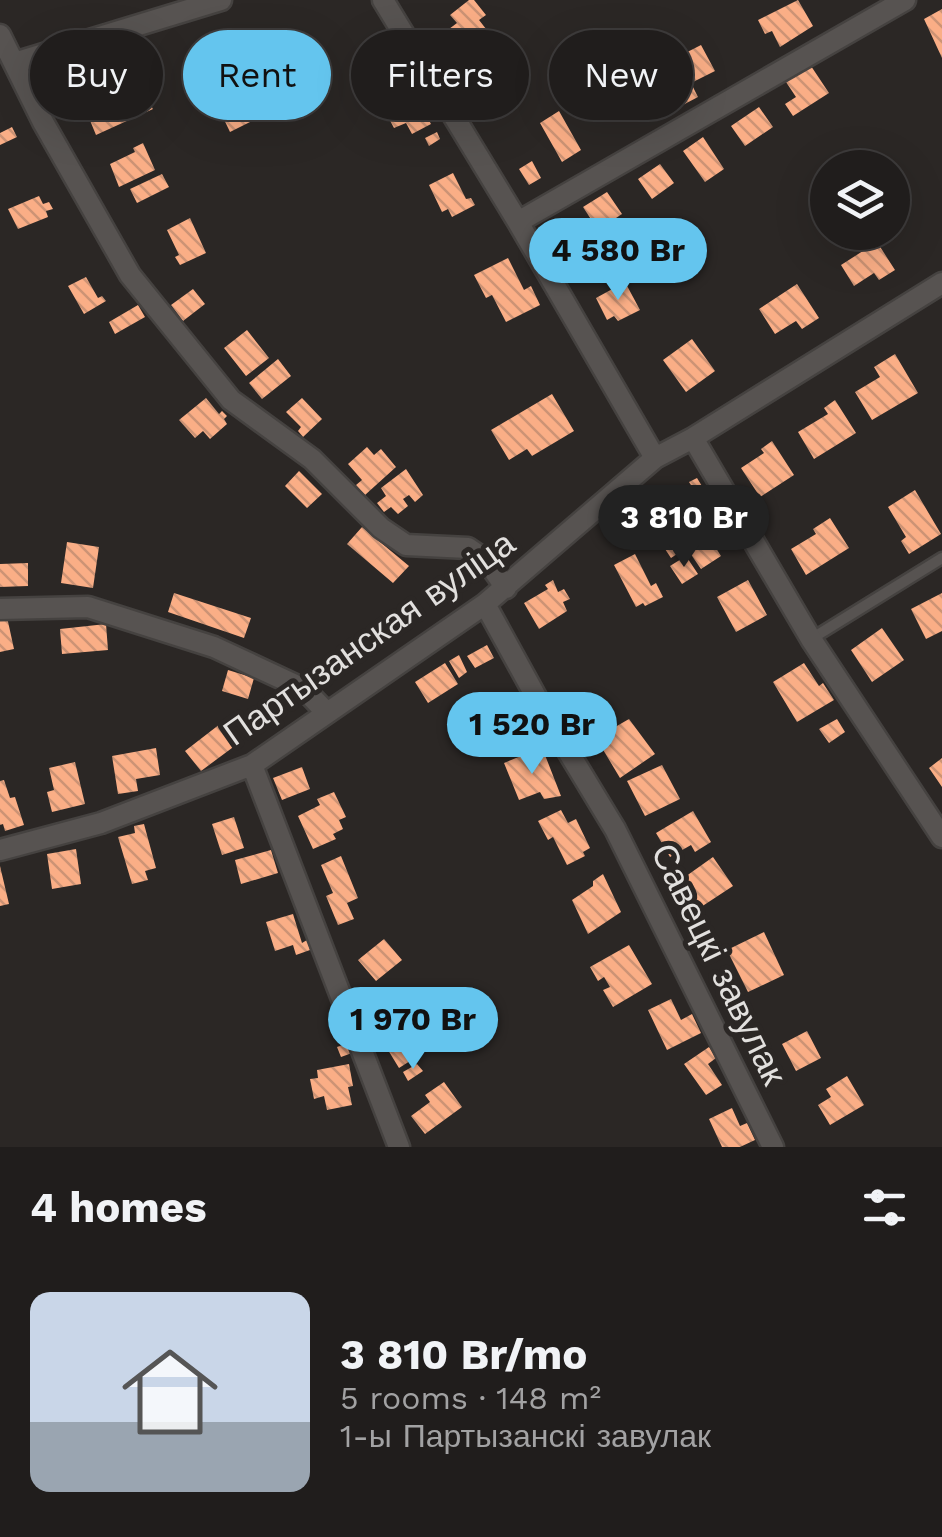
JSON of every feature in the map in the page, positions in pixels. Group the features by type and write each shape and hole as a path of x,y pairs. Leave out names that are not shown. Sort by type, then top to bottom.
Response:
{"street":[{"path":"14,63 221,0"},
{"path":"383,0 655,458"},
{"path":"518,222 904,0"},
{"path":"0,35 43,122 130,275 231,400 312,459 381,528 406,545 468,548 487,561 506,588"},
{"name":"Партызанская вуліца","path":"0,850 100,823 252,765 485,604 655,458 942,283"},
{"path":"693,438 810,640 942,837"},
{"name":"Савецкі завулак","path":"485,604 615,829 773,1147"},
{"path":"0,609 88,607 214,648 304,689 326,712"},
{"path":"252,765 399,1147"}],"lane":[{"path":"810,640 942,558"}],"building":[{"path":"474,0 486,15 479,20 487,30 448,30 457,23 450,15"},
{"path":"798,0 813,26 780,47 772,31 765,34 758,20"},
{"path":"942,9 942,58 924,19"},
{"path":"701,45 715,71 693,82 693,49"},
{"path":"811,66 829,93 793,116 785,104 796,97 786,82"},
{"path":"759,107 773,127 745,146 731,126"},
{"path":"549,117 564,120 581,150 562,162 540,123"},
{"path":"90,120 129,120 96,135"},
{"path":"224,120 254,120 230,132"},
{"path":"390,120 429,120 431,124 412,134 406,123 394,128"},
{"path":"12,127 17,137 0,145 0,133"},
{"path":"437,132 440,139 429,146 425,138"},
{"path":"703,137 724,169 705,182 683,151"},
{"path":"143,143 155,170 119,187 110,164 135,152 133,148"},
{"path":"532,161 541,178 529,185 519,169"},
{"path":"660,164 674,183 652,199 638,179"},
{"path":"453,173 466,199 471,198 475,205 452,217 448,209 442,212 429,185"},
{"path":"162,174 169,187 137,203 130,189"},
{"path":"607,192 622,214 598,230 583,207"},
{"path":"39,196 43,204 49,202 53,209 46,211 48,217 18,229 8,209"},
{"path":"190,218 206,253 180,265 167,230"},
{"path":"572,226 586,249 571,259 556,235"},
{"path":"864,250 882,250 895,270 879,280 874,273 854,286 841,265"},
{"path":"508,258 524,290 531,286 540,305 506,322 492,295 486,298 474,275"},
{"path":"86,277 98,298 102,296 106,301 84,314 68,286"},
{"path":"625,282 640,310 618,321 614,316 607,320 596,298"},
{"path":"797,284 819,318 802,329 796,321 775,334 759,309"},
{"path":"193,289 205,304 183,321 171,305"},
{"path":"138,305 145,317 115,334 109,322"},
{"path":"247,330 269,358 246,376 224,348"},
{"path":"692,339 715,371 686,392 663,360"},
{"path":"895,354 918,393 872,420 855,392 880,377 874,367"},
{"path":"278,359 291,376 262,399 249,383"},
{"path":"552,394 574,431 532,456 527,449 509,460 491,430"},
{"path":"206,398 219,414 222,411 227,416 227,424 210,439 203,431 195,438 179,420"},
{"path":"302,398 322,419 303,437 298,431 301,427 286,412"},
{"path":"835,400 856,433 814,459 798,432 828,414 824,408"},
{"path":"772,441 794,475 760,497 741,468 764,453 761,449"},
{"path":"367,447 374,455 381,449 396,467 365,495 356,485 362,480 348,464"},
{"path":"406,469 423,495 415,502 409,495 403,499 408,506 398,514 391,507 384,512 377,503 386,496 381,488"},
{"path":"299,471 322,494 307,508 285,486"},
{"path":"697,478 705,491 698,496 689,482"},
{"path":"915,490 941,534 909,554 901,541 906,537 888,507"},
{"path":"684,496 709,533 671,558 651,528 674,513 669,506"},
{"path":"830,518 849,548 806,575 791,549 816,534 813,529"},
{"path":"362,527 409,566 393,583 347,544"},
{"path":"710,539 721,556 701,569 690,553"},
{"path":"67,542 99,547 93,588 61,583"},
{"path":"635,554 651,586 656,583 663,597 636,607 614,565"},
{"path":"686,556 698,574 682,584 670,566"},
{"path":"28,563 28,586 0,587 0,564"},
{"path":"553,580 558,592 564,589 570,599 563,602 567,611 539,629 524,603 548,589 545,585"},
{"path":"748,580 767,615 736,632 717,597"},
{"path":"174,593 251,618 244,638 168,612"},
{"path":"942,593 942,631 926,639 911,609"},
{"path":"7,617 14,649 0,652 0,619"},
{"path":"106,624 108,650 62,654 60,629"},
{"path":"882,628 904,660 872,682 851,650"},
{"path":"487,645 494,658 475,668 467,656"},
{"path":"459,655 467,672 459,678 449,661"},
{"path":"445,663 458,684 428,703 415,682"},
{"path":"804,663 834,700 797,722 773,682"},
{"path":"228,670 254,678 248,699 222,691"},
{"path":"629,719 655,754 620,778 596,738"},
{"path":"837,719 845,732 829,743 819,729"},
{"path":"220,724 236,745 201,771 185,751"},
{"path":"156,748 160,775 136,779 138,791 118,794 112,756"},
{"path":"526,754 529,761 545,755 561,796 544,799 540,792 519,800 504,763"},
{"path":"942,758 942,787 929,768"},
{"path":"75,762 85,804 52,812 47,792 54,790 49,768"},
{"path":"662,765 680,799 645,816 627,781"},
{"path":"302,767 310,789 282,800 273,778"},
{"path":"4,780 10,798 15,797 24,825 5,831 0,825 0,781"},
{"path":"334,792 346,817 339,820 343,829 333,834 336,839 313,849 298,816 320,805 317,799"},
{"path":"561,810 568,823 576,819 590,848 583,852 585,856 567,865 553,837 548,840 538,821"},
{"path":"693,811 711,842 695,852 691,845 670,857 656,833"},
{"path":"234,817 244,848 222,855 212,824"},
{"path":"144,824 156,868 145,871 148,880 132,884 118,837 135,833 134,826"},
{"path":"76,849 81,884 52,889 47,854"},
{"path":"271,850 278,873 241,884 235,860"},
{"path":"341,856 358,898 347,903 354,919 338,925 326,896 333,893 321,865"},
{"path":"713,857 733,886 701,907 682,879"},
{"path":"0,866 9,904 0,906"},
{"path":"603,874 621,912 588,934 572,900"},
{"path":"293,914 302,943 307,940 310,950 296,955 293,945 275,951 266,922"},
{"path":"764,932 784,975 748,992 727,950"},
{"path":"384,939 402,960 376,981 358,960"},
{"path":"629,945 652,984 613,1007 603,990 610,987 604,977 598,981 590,967"},
{"path":"425,995 450,1035 423,1051 417,1042 412,1045 418,1056 399,1068 388,1050 394,1046 384,1030 414,1012 410,1005"},
{"path":"671,999 681,1020 692,1014 701,1033 667,1050 648,1010"},
{"path":"807,1031 821,1058 796,1071 782,1044"},
{"path":"348,1043 352,1053 341,1057 337,1047"},
{"path":"709,1047 716,1058 708,1064 722,1085 706,1095 684,1064"},
{"path":"349,1064 352,1105 327,1110 324,1096 314,1099 310,1079 318,1078 317,1070"},
{"path":"417,1064 423,1071 408,1081 403,1072"},
{"path":"847,1076 864,1105 830,1125 818,1105 831,1097 826,1089"},
{"path":"444,1082 462,1107 425,1134 411,1116 430,1102 425,1095"},
{"path":"732,1108 740,1126 747,1123 755,1140 740,1147 722,1147 709,1119"}]}
